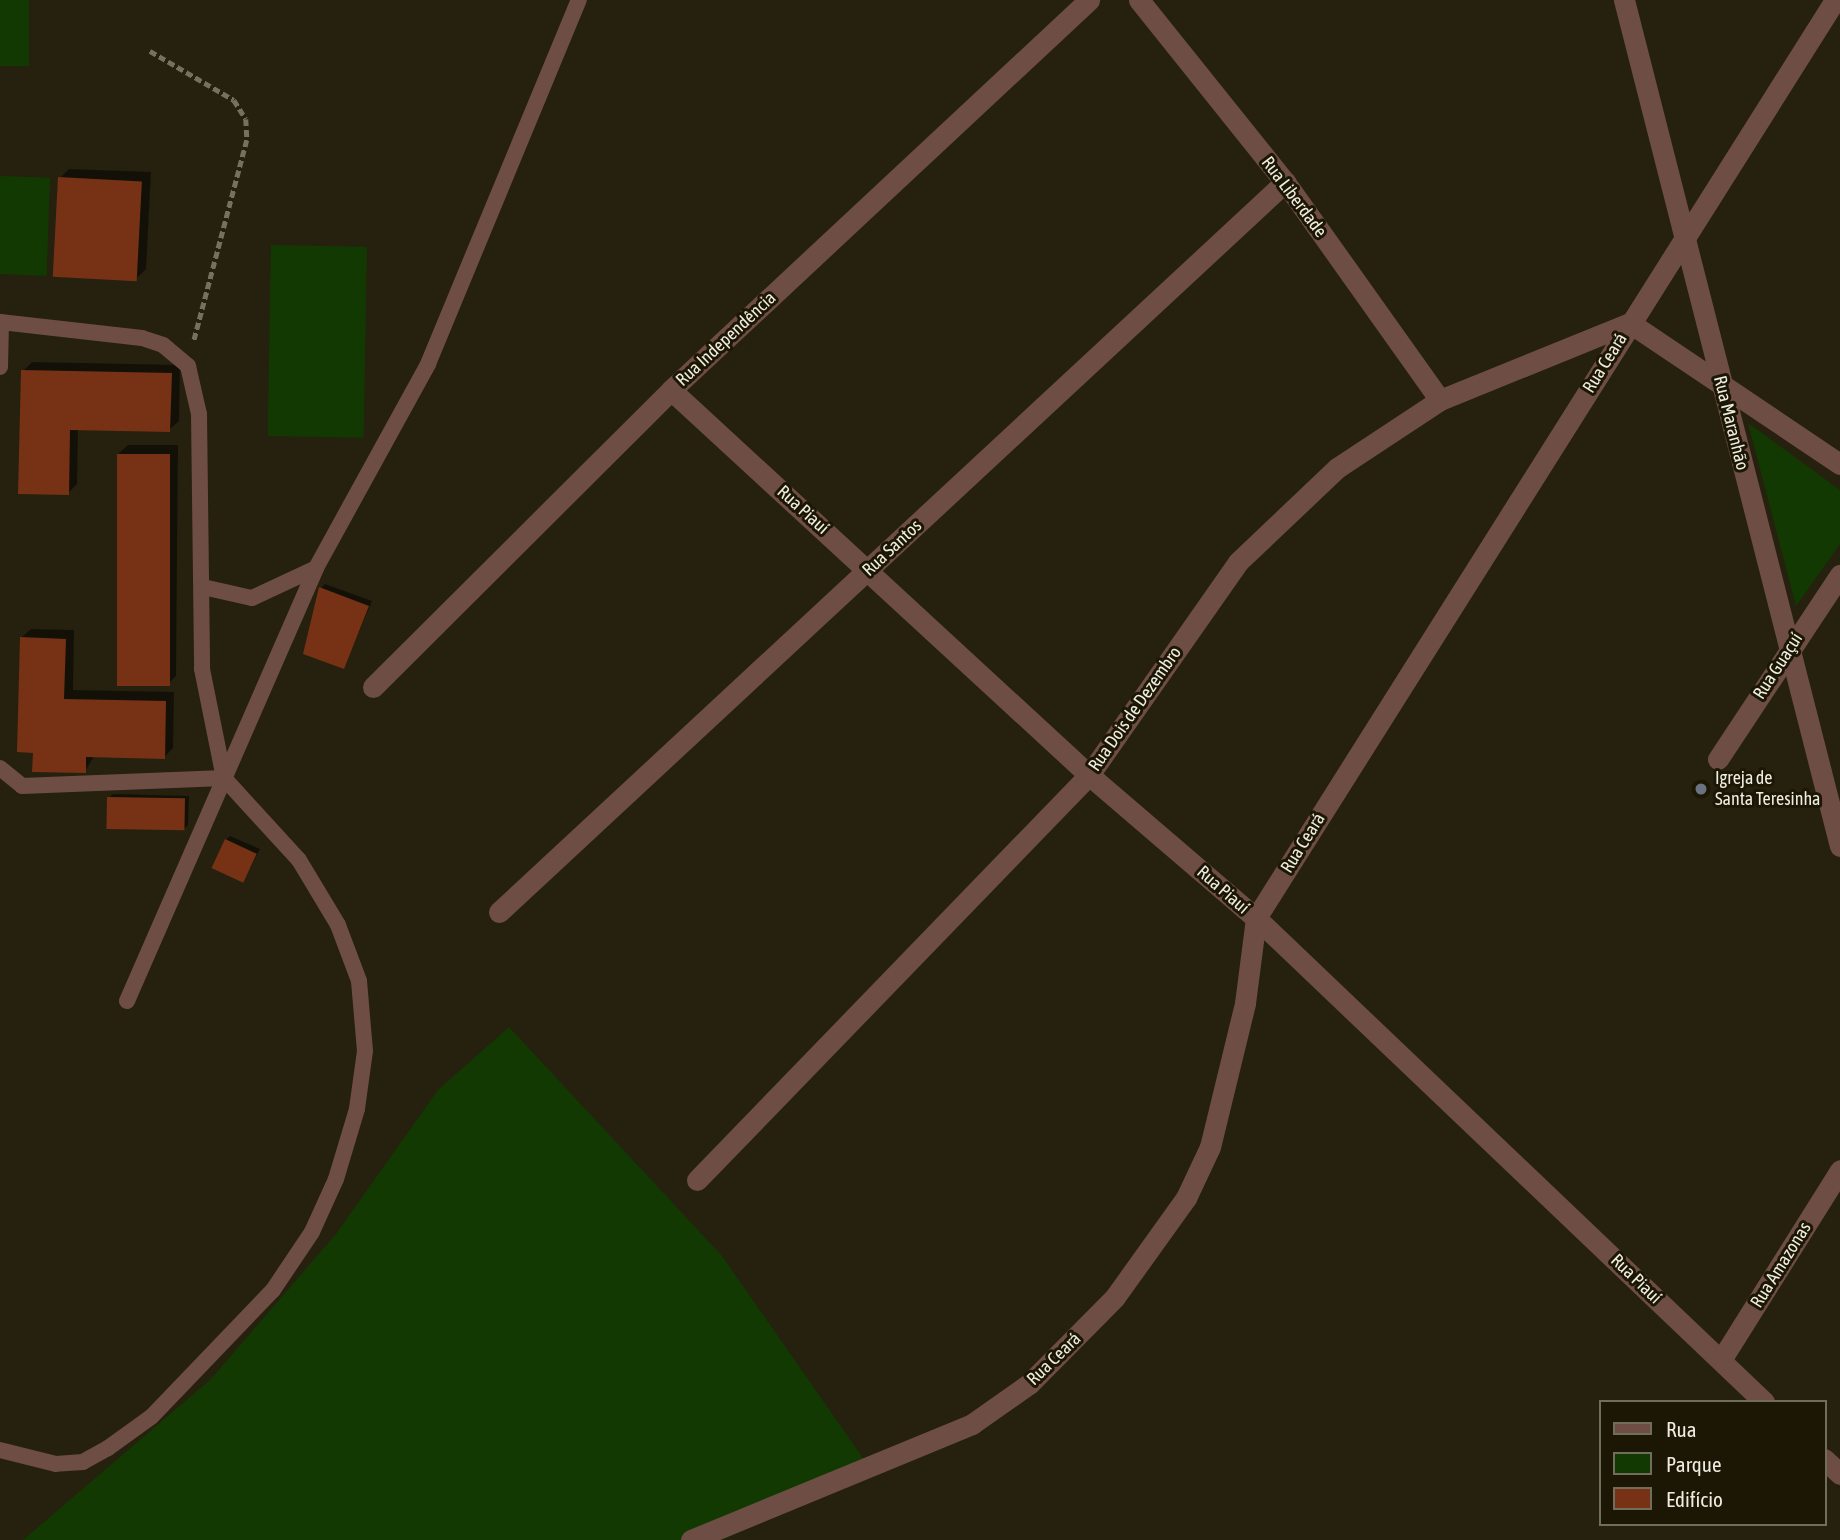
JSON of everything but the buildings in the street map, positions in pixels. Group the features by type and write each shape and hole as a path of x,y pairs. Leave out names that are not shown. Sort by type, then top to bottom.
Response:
{"street":[{"name":"Rua Independência","path":"373,687 671,390 1089,0"},
{"name":"Rua Liberdade","path":"1139,0 1285,183 1440,400"},
{"name":"Rua Maranhão","path":"1624,0 1722,385 1786,653 1840,846"},
{"name":"Rua Ceará","path":"691,1540 972,1424 1029,1384 1115,1297 1186,1198 1210,1147 1245,1003 1256,918 1630,323 1685,245 1835,0"},
{"name":"Rua Santos","path":"499,912 1285,183"},
{"name":"Rua Dois de Dezembro","path":"697,1180 1088,775 1238,562 1337,468 1440,400 1630,323"},
{"path":"1630,323 1840,464"},
{"name":"Rua Piauí","path":"671,390 869,569 1088,775 1256,918 1762,1400"},
{"name":"Rua Guaçuí","path":"1718,759 1840,575"},
{"name":"Rua Amazonas","path":"1721,1360 1840,1170"},
{"path":"1826,1461 1840,1474"}],"lane":[{"path":"127,1000 316,568 428,364 579,0"},
{"path":"0,367 0,322 142,338 163,345 188,366 199,414 206,706 224,778 299,860 338,925 359,981 365,1051 336,1179 312,1232 273,1290 151,1416 83,1462 56,1464 0,1450"},
{"path":"204,587 253,598 316,568"},
{"path":"0,768 22,786 224,778"}],"path":[{"path":"150,51 234,100 246,119 247,140 188,366"}],"green space":[{"path":"0,0 29,0 29,66 0,66"},
{"path":"0,176 50,178 47,276 0,274"},
{"path":"271,245 367,247 364,438 268,436"},
{"path":"1748,423 1840,490 1840,544 1796,606"},
{"path":"509,1027 722,1256 872,1471 722,1540 23,1540 210,1380 336,1234 438,1090"}],"place":[{"name":"Igreja de Santa Teresinha","path":"1701,789"}]}
